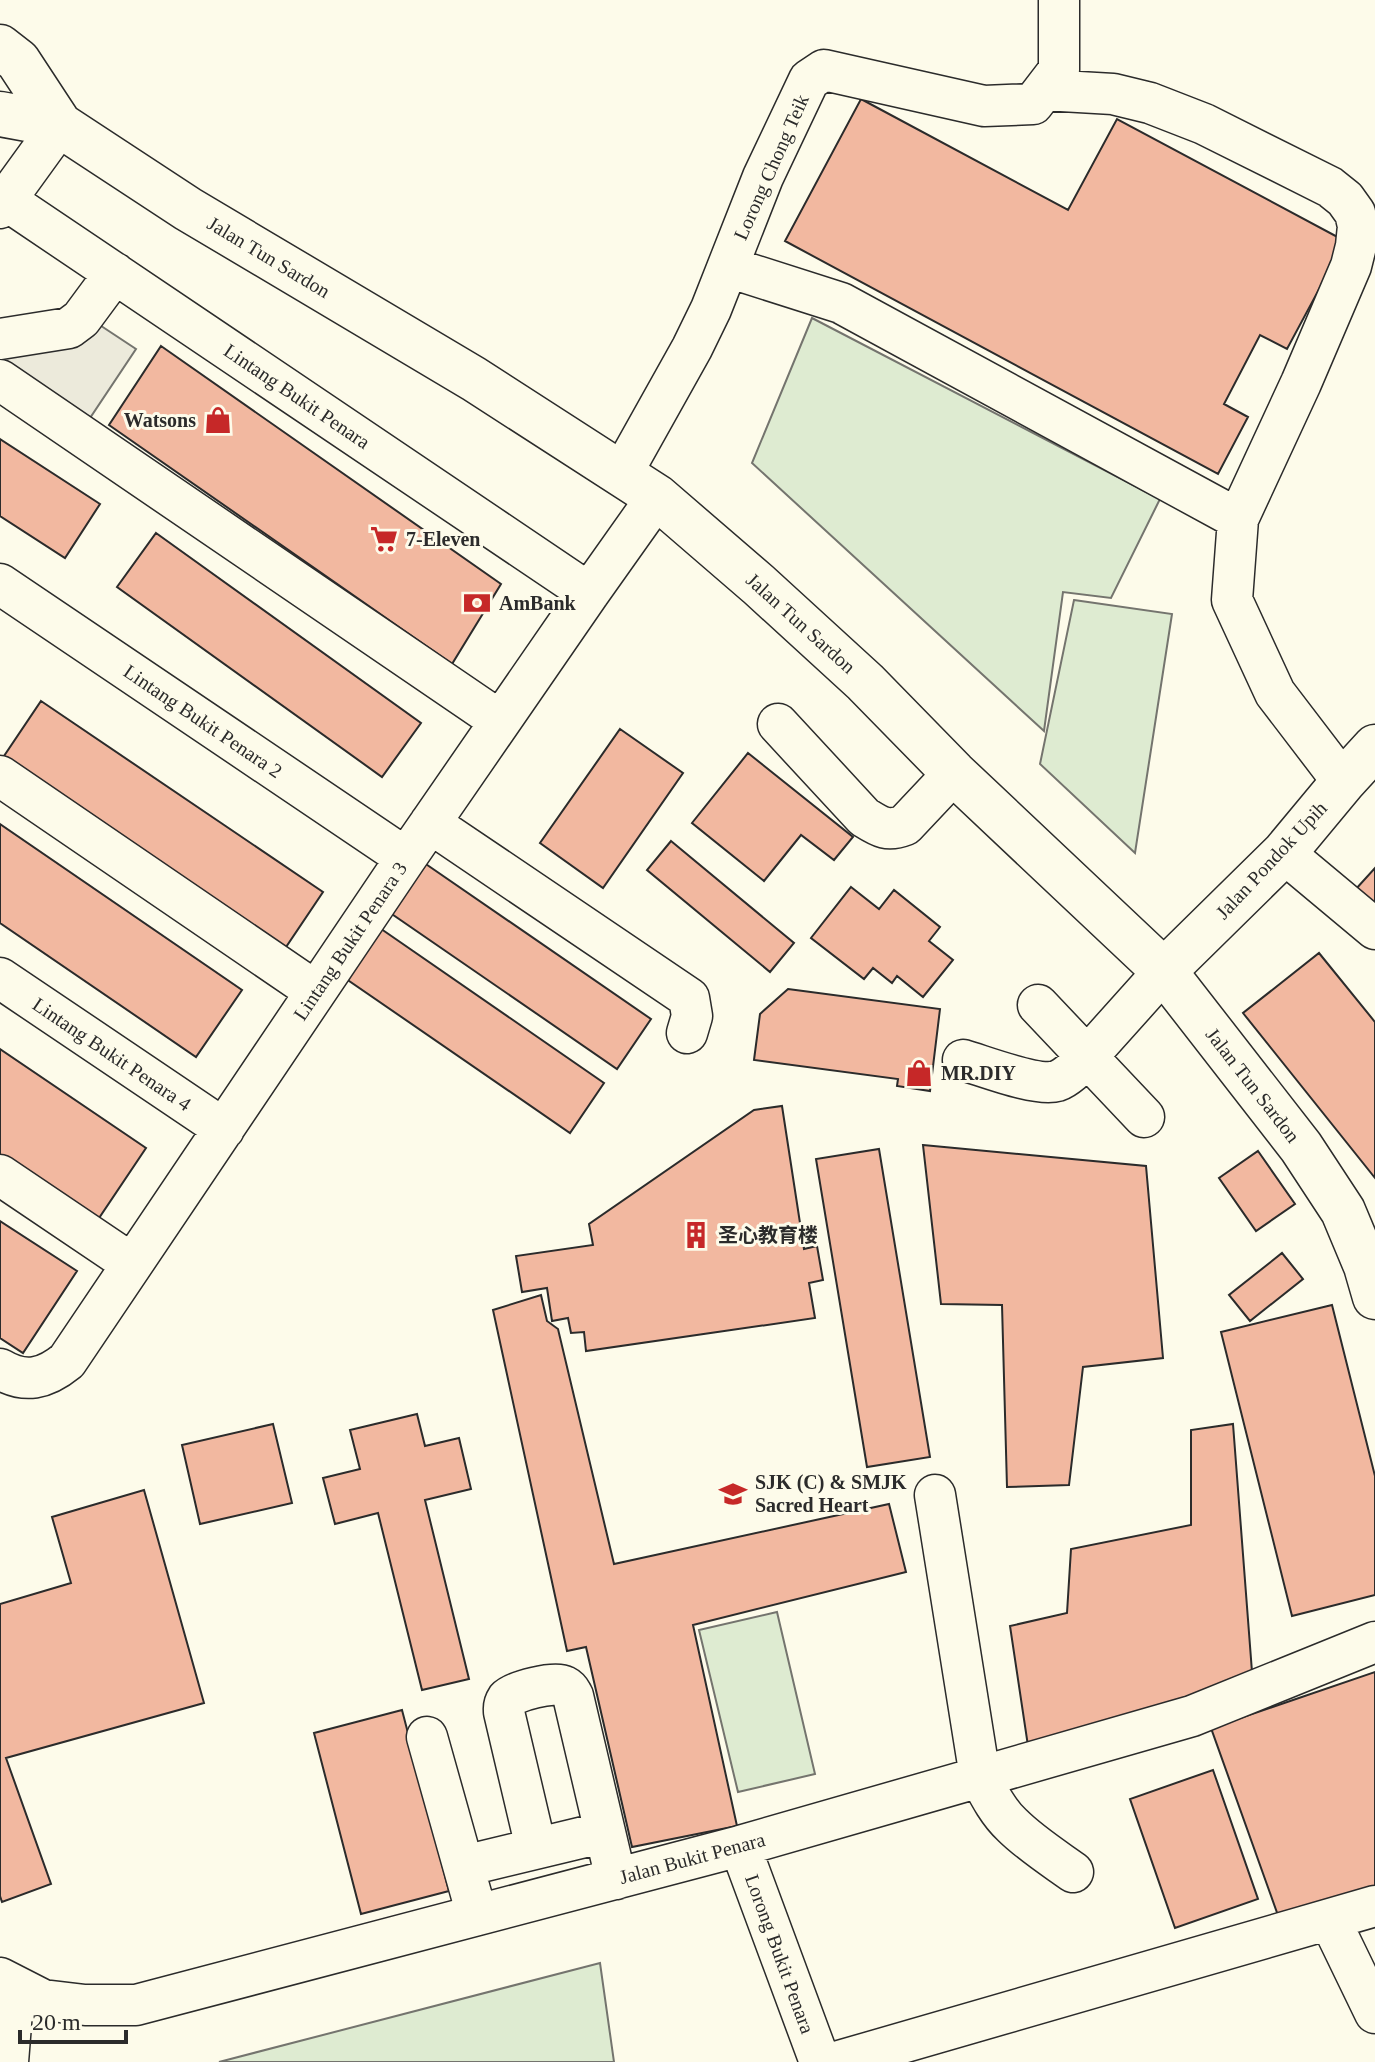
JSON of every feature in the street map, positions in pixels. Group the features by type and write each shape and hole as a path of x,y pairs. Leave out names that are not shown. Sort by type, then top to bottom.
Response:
{"main road":[{"name":"Jalan Tun Sardon","path":"0,47 18,61 60,125"},
{"name":"Jalan Tun Sardon","path":"0,114 60,125 188,209 474,379 639,486 759,585 865,682 954,773 1164,971 1301,1147 1343,1211 1375,1297"},
{"name":"Jalan Pondok Upih","path":"1164,971 1284,853 1375,747"}],"street":[{"path":"1044,90 1059,70 1059,0"},
{"name":"Lorong Chong Teik","path":"639,486 763,177 809,80 824,70 984,106 1033,104 1044,90"},
{"path":"1044,90 1113,94 1150,103 1204,124 1330,187 1345,199 1355,213 1358,226 1351,266 1238,519 1232,600 1275,693 1343,782"},
{"path":"2,201 60,125"},
{"name":"Lintang Bukit Penara","path":"2,201 115,273 589,593"},
{"path":"728,267 841,303 1238,519"},
{"path":"0,339 69,328 81,319 115,273"},
{"path":"0,380 500,721"},
{"name":"Lintang Bukit Penara 3","path":"0,1369 22,1377 38,1378 53,1372 67,1361 315,991 589,593 639,486"},
{"name":"Lintang Bukit Penara 2","path":"0,584 406,858"},
{"path":"778,724 864,817 880,827 894,829 905,825 954,773"},
{"path":"0,776 315,991"},
{"path":"430,823 689,998 692,1016 687,1033"},
{"path":"1284,853 1375,929"},
{"path":"963,1060 1036,1081 1057,1081 1087,1057 1164,971"},
{"name":"Lintang Bukit Penara 4","path":"0,978 224,1129"},
{"path":"1038,1005 1144,1117"},
{"path":"0,1175 132,1264"},
{"path":"935,1495 980,1777 1010,1823 1038,1848 1073,1872"},
{"name":"Jalan Bukit Penara","path":"7,1982 43,2000 85,2005 136,2005 740,1846 1192,1716 1375,1642"},
{"path":"536,1848 504,1704 516,1693 562,1685 573,1696 616,1879"},
{"path":"427,1737 477,1915"},
{"path":"464,1866 605,1832"},
{"name":"Lorong Bukit Penara","path":"740,1846 820,2062"},
{"path":"836,2062 1375,1906"},
{"path":"1330,1920 1375,2013"},
{"path":"7,1982 8,2062"}],"green space":[{"path":"812,318 1160,499 1111,598 1063,592 1044,731 752,463"},
{"path":"1074,600 1172,614 1135,853 1040,764"},
{"path":"777,1612 815,1774 738,1792 699,1630"},
{"path":"600,1963 614,2062 219,2062"}],"shaded area":[{"path":"80,312 136,349 74,442 0,392 0,331"}],"building":[{"path":"861,99 1068,210 1117,119 1345,241 1287,349 1260,335 1224,404 1248,417 1218,474 785,241"},
{"path":"161,346 501,584 452,664 109,425"},
{"path":"0,439 100,504 65,558 0,516"},
{"path":"156,533 421,723 382,777 117,587"},
{"path":"41,701 323,892 284,950 2,759"},
{"path":"620,729 683,773 603,888 540,843"},
{"path":"748,753 853,837 834,860 801,835 764,881 692,823"},
{"path":"0,824 242,990 196,1057 0,923"},
{"path":"671,841 794,943 770,972 647,870"},
{"path":"420,860 651,1019 617,1069 386,910"},
{"path":"1375,868 1375,908 1355,890"},
{"path":"851,887 879,909 894,890 940,927 929,941 953,960 923,997 897,976 892,983 873,968 864,979 811,938"},
{"path":"374,924 604,1083 570,1133 339,974"},
{"path":"1319,953 1375,1022 1375,1178 1243,1013"},
{"path":"788,989 940,1009 930,1091 897,1086 898,1079 754,1060 760,1014"},
{"path":"0,1049 146,1148 95,1224 0,1160"},
{"name":"圣心教育楼","path":"782,1106 804,1249 817,1246 823,1280 809,1283 815,1318 586,1351 584,1332 571,1333 568,1318 552,1321 547,1288 522,1292 516,1256 593,1245 589,1224 754,1110"},
{"path":"923,1145 1146,1166 1163,1358 1083,1367 1069,1485 1007,1487 1002,1305 941,1304"},
{"path":"879,1149 930,1457 867,1467 816,1159"},
{"path":"1258,1151 1295,1204 1256,1231 1219,1178"},
{"path":"0,1221 77,1271 23,1353 0,1338"},
{"path":"1282,1253 1303,1279 1250,1321 1229,1295"},
{"path":"541,1295 547,1321 558,1329 614,1564 889,1504 906,1572 693,1625 737,1826 632,1847 586,1647 567,1651 493,1310"},
{"path":"1332,1305 1375,1476 1375,1595 1292,1616 1221,1332"},
{"path":"417,1414 425,1446 459,1438 471,1489 425,1500 469,1679 422,1690 378,1513 335,1524 323,1478 360,1469 350,1430"},
{"path":"273,1424 292,1503 200,1524 182,1445"},
{"path":"1233,1424 1253,1685 1028,1746 1010,1626 1067,1613 1071,1549 1191,1525 1191,1430"},
{"path":"144,1490 204,1703 6,1758 51,1884 2,1902 0,1604 71,1583 52,1517"},
{"path":"1375,1672 1375,1888 1280,1921 1211,1728"},
{"path":"402,1710 449,1891 361,1914 314,1733"},
{"path":"1213,1770 1258,1899 1175,1928 1130,1799"}],"place":[{"name":"Watsons","path":"218,420"},
{"name":"7-Eleven","path":"384,539"},
{"name":"AmBank","path":"477,603"},
{"name":"MR.DIY","path":"919,1073"},
{"name":"圣心教育楼","path":"696,1235"},
{"name":"SJK (C) & SMJK Sacred Heart","path":"733,1494"}]}
